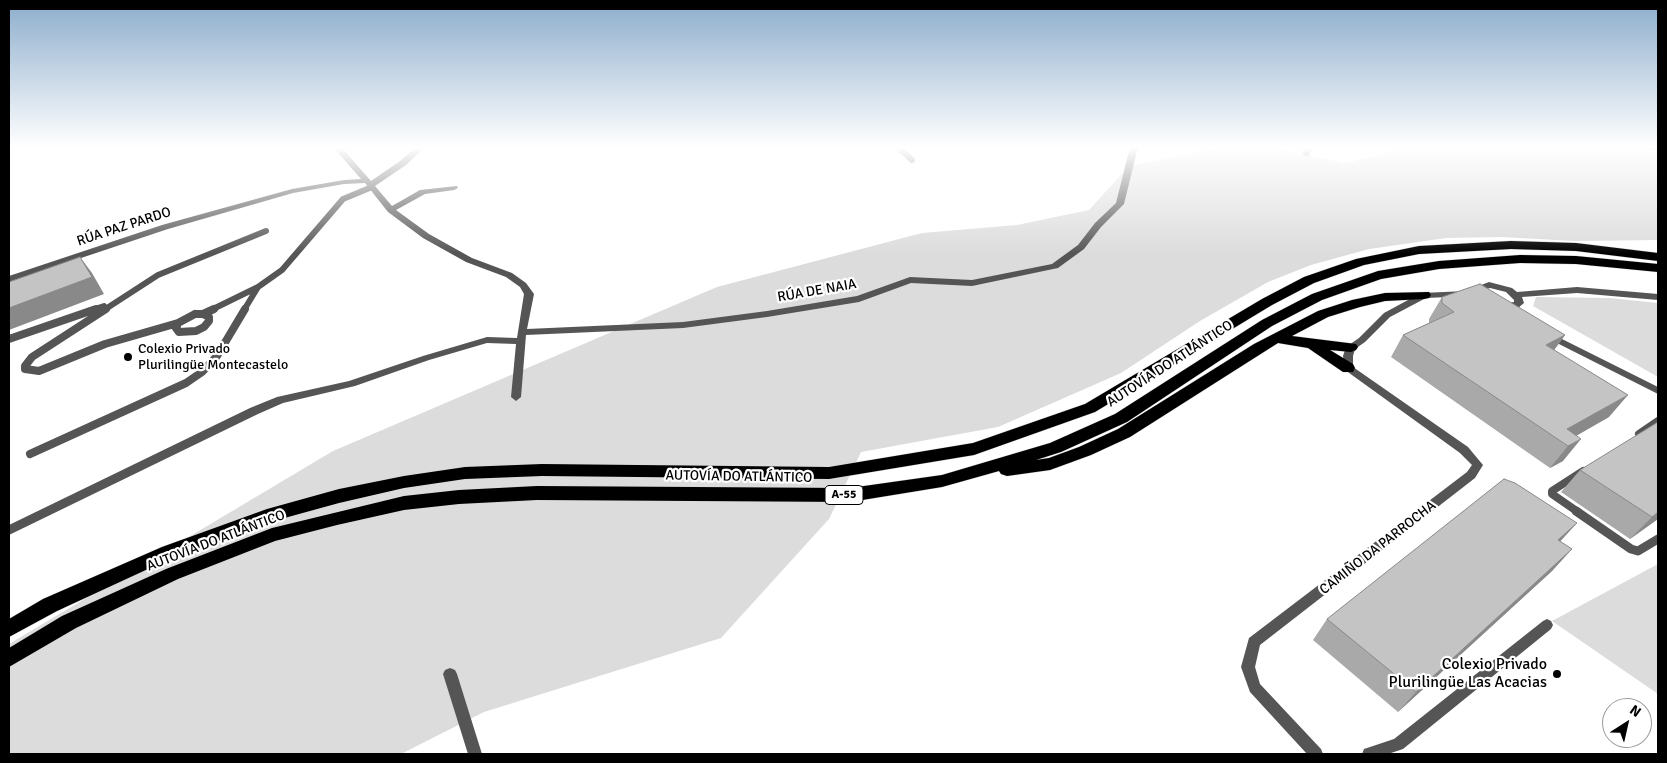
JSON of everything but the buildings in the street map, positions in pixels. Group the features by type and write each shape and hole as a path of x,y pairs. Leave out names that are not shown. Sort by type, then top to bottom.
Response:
{"highway":[{"name":"AUTOVÍA DO ATLÁNTICO","path":"9,629 50,605 168,552 267,516 339,496 404,482 465,473 542,470 829,473 974,449 1090,408 1267,302 1309,280 1361,262 1419,250 1511,245 1576,247 1658,257"},
{"name":"AUTOVÍA DO ATLÁNTICO","path":"9,658 69,622 172,574 272,535 337,518 404,503 537,493 850,495 942,481 1055,448 1121,418 1267,323 1317,297 1369,278 1439,265 1520,259 1576,260 1658,268"},
{"path":"1277,338 1324,314 1357,302 1385,297 1424,295"},
{"name":"A-55","path":"942,481 1050,464 1086,451 1124,433 1259,347 1277,338"},
{"path":"1277,338 1310,344 1351,347"},
{"path":"1310,344 1348,368"}],"street":[{"name":"RÚA PAZ PARDO","path":"9,279 166,227 292,191 340,183"},
{"name":"RÚA PAZ PARDO","path":"352,183 370,184"},
{"name":"RÚA DE NAIA","path":"9,530 254,411 281,400 351,384 426,358 487,340 692,324 859,299 910,280 972,283 1055,266 1081,247 1098,225 1120,204 1125,183"},
{"path":"370,184 391,210 426,236 469,260 509,275 524,284 529,294 521,336 516,396"},
{"path":"391,210 423,192 454,188"},
{"path":"1487,299 1479,289 1489,285 1509,290 1519,299 1519,304 1509,307"},
{"path":"1515,295 1577,290 1658,297"},
{"path":"1348,368 1348,356 1351,347 1362,340 1387,316 1424,295 1444,293 1487,299 1509,307 1522,317"},
{"path":"1543,332 1658,391"},
{"name":"CAMIÑO DA PARROCHA","path":"1316,754 1255,688 1248,667 1254,642 1471,475 1478,464 1464,450 1348,368"},
{"path":"1369,754 1398,744 1547,625"},
{"path":"450,674 476,754"}],"lane":[{"path":"203,314 258,287 282,270 343,199 370,184"},
{"path":"178,322 176,328 179,332 196,332 209,322 209,316 195,314 178,322 105,344 38,371 25,369 25,366 32,357 158,274 266,231"},
{"path":"30,454 186,383 202,372 217,356 258,287"},
{"path":"9,339 113,303"},
{"path":"1631,440 1658,422"},
{"path":"1592,465 1552,491 1552,494 1631,549 1638,551 1658,540"}],"shaded area":[{"path":"1114,183 1658,183 1658,240 1575,241 1501,237 1446,238 1369,249 1311,265 1268,282 1200,321 1121,373 998,427 861,452 829,519 721,638 484,712 401,754 9,754 9,644 333,451 717,287 922,233 1017,225 1089,210"},
{"path":"1536,297 1609,298 1658,303 1658,377 1533,306"},
{"path":"1658,564 1658,694 1552,621"}],"place":[{"name":"Colexio Privado Plurilingüe Montecastelo","path":"128,357"},
{"name":"Colexio Privado Plurilingüe Las Acacias","path":"1557,674"}]}
